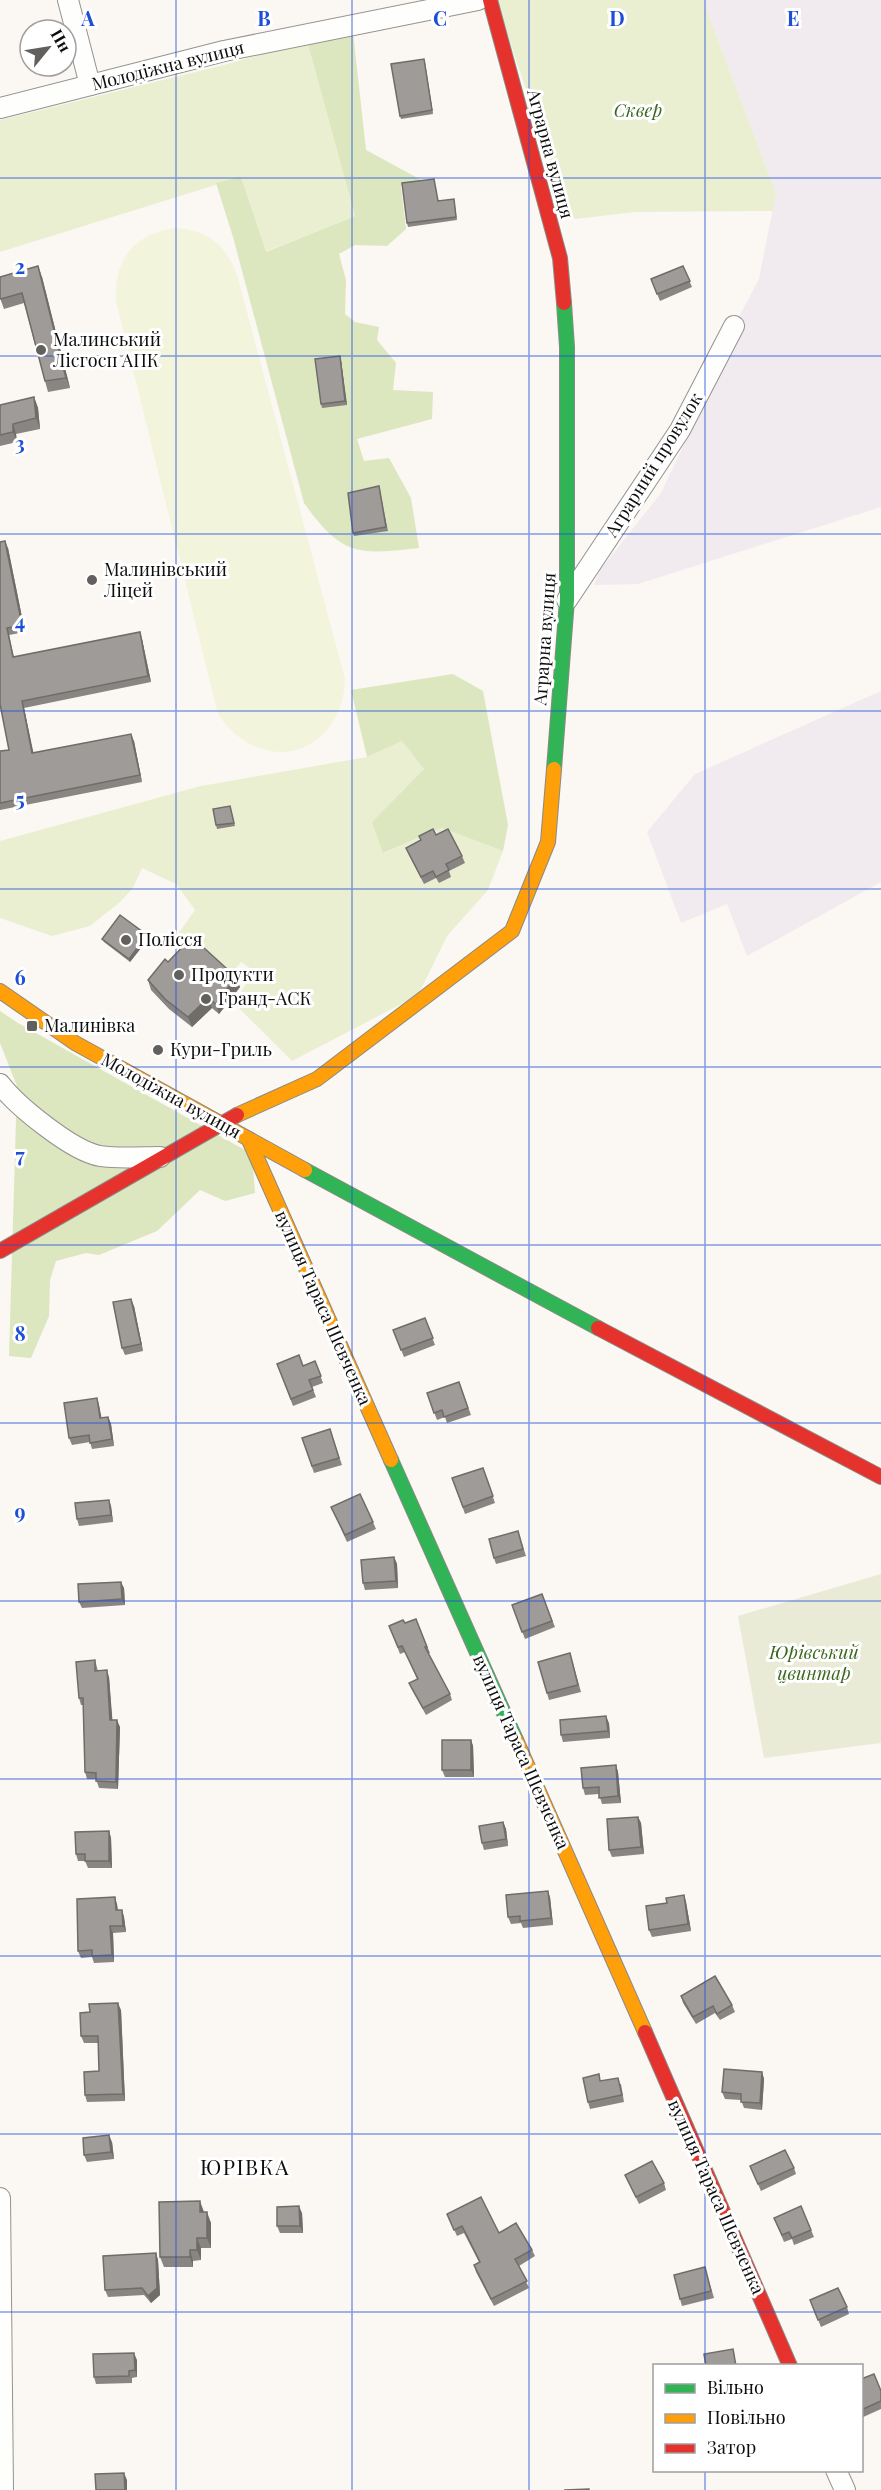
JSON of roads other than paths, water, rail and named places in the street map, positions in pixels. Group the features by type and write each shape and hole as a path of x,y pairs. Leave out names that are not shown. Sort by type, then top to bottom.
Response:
{"street":[{"path":"68,0 90,85"},
{"name":"Молодіжна вулиця","path":"0,108 224,51 478,0"},
{"name":"Аграрна вулиця","path":"0,1251 220,1124 317,1079 512,931 548,842 567,600 567,347 560,258 490,0"},
{"name":"Аграрний провулок","path":"567,600 680,430 734,326"},
{"name":"Молодіжна вулиця","path":"0,991 75,1043 346,1194 881,1477"},
{"path":"0,1084 8,1094 53,1133 99,1156 160,1157"},
{"name":"вулиця Тараса Шевченка","path":"249,1140 590,1907 788,2364"},
{"path":"0,2198 3,2490"},
{"path":"837,2472 845,2490"}],"place":[{"name":"Малинський Лісгосп АПК","path":"41,350"},
{"name":"Малинівський Ліцей","path":"92,580"},
{"name":"Полісся","path":"126,940"},
{"name":"Продукти","path":"179,975"},
{"name":"Гранд-АСК","path":"206,999"},
{"name":"Малинівка","path":"32,1026"},
{"name":"Кури-Гриль","path":"158,1050"}],"district":[{"name":"ЮРІВКА","path":"245,2168"}],"park label":[{"name":"Сквер","path":"638,111"},
{"name":"Юрівський цвинтар","path":"814,1663"}]}
